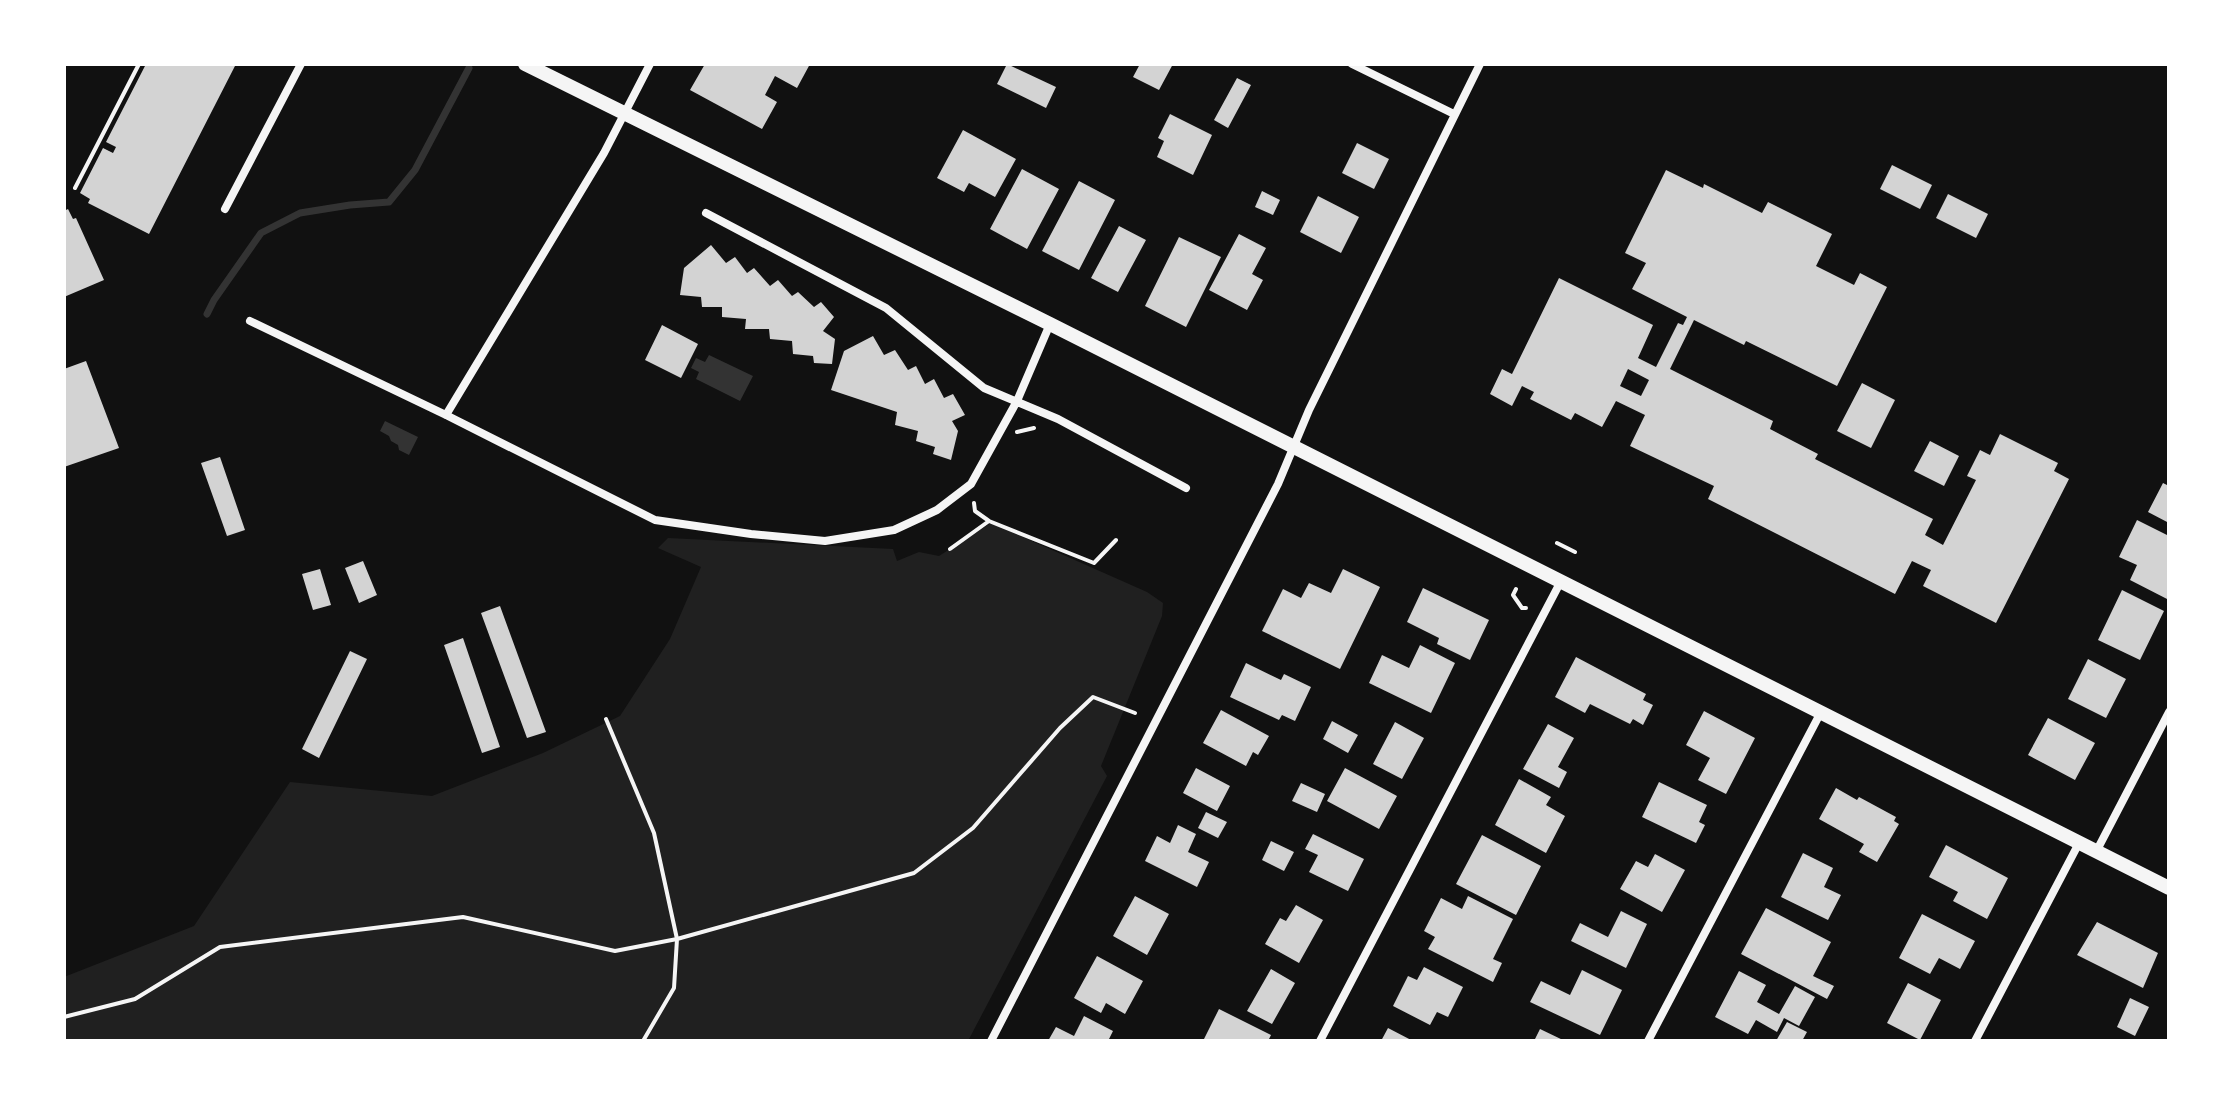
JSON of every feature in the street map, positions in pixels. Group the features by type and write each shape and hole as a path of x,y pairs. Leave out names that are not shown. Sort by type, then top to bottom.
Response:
{"street":[{"path":"225,209 301,64"},
{"path":"525,64 1050,324 2169,888"},
{"path":"446,415 596,166 650,64"},
{"path":"1352,64 1454,114"},
{"path":"991,1041 1265,510 1309,410 1480,64"},
{"path":"706,213 886,308 984,388 1058,419 1186,488"},
{"path":"250,321 655,520 825,541 894,530 937,510 971,484 1017,401 1050,324"},
{"path":"1320,1041 1561,581"},
{"path":"1648,1041 1821,712"},
{"path":"2096,852 2169,712"},
{"path":"1975,1041 2079,843"}],"path":[{"path":"75,188 139,64"},
{"path":"950,549 989,521 1094,563 1116,540"},
{"path":"1557,543 1575,552"},
{"path":"1516,589 1513,595 1522,608 1526,608"},
{"path":"64,1017 135,999 220,947 463,917 615,951 677,939 914,873 973,828 1060,728 1093,697 1135,713"},
{"path":"606,719 654,833 677,939 674,988 643,1041"}],"shaded area":[{"path":"709,355 753,376 740,401 696,379 699,372 691,368 696,358 705,362"},
{"path":"385,421 418,437 409,455 399,450 389,436 380,431"},
{"path":"991,523 1147,592 1163,603 1162,616 1101,766 1107,776 968,1041 64,1041 64,977 194,926 290,782 432,796 543,753 620,716 670,639 701,567 658,548 668,538 893,549 897,561 919,552 939,556"}],"building":[{"path":"146,64 236,64 149,234 88,203 90,199 80,193 103,148 113,153 116,147 106,142"},
{"path":"705,64 810,64 797,88 775,76 765,95 777,102 762,129 690,90"},
{"path":"1007,64 1056,87 1046,108 997,84"},
{"path":"1140,64 1173,64 1159,90 1133,77"},
{"path":"1237,78 1251,85 1228,128 1214,120"},
{"path":"1170,114 1212,135 1193,175 1157,157 1164,141 1158,138"},
{"path":"963,130 1016,159 995,197 969,183 964,192 937,178"},
{"path":"1357,143 1389,159 1374,189 1342,173"},
{"path":"1892,165 1932,185 1920,209 1880,189"},
{"path":"1022,169 1059,189 1027,249 990,229"},
{"path":"1666,170 1703,188 1704,184 1762,213 1768,202 1832,234 1816,266 1854,285 1860,273 1887,287 1837,386 1746,341 1744,345 1694,320 1670,369 1773,421 1770,429 1818,454 1815,459 1933,519 1925,535 1943,545 1976,480 1967,476 1980,450 1990,455 2000,434 2058,463 2054,471 2069,479 1996,623 1923,586 1931,570 1912,561 1895,594 1708,499 1714,486 1630,446 1645,415 1616,401 1602,427 1575,413 1571,420 1530,399 1534,392 1522,386 1512,406 1490,394 1502,369 1512,374 1559,278 1653,325 1638,358 1656,367 1678,323 1683,325 1687,317 1632,289 1646,263 1625,253","holes":["1628,369 1649,380 1641,396 1620,386"]},
{"path":"1079,181 1115,200 1079,270 1042,251"},
{"path":"1262,191 1280,200 1273,215 1255,207"},
{"path":"1948,194 1988,214 1976,238 1936,218"},
{"path":"1318,196 1359,217 1341,253 1300,232"},
{"path":"68,209 73,219 76,218 104,280 64,297 64,211"},
{"path":"1119,226 1146,240 1118,292 1091,278"},
{"path":"1239,234 1266,248 1252,274 1263,280 1247,310 1209,290"},
{"path":"1179,237 1221,257 1186,327 1145,306"},
{"path":"711,245 726,263 735,257 747,273 754,268 770,286 778,280 792,296 798,292 814,307 821,302 834,317 823,331 835,339 832,364 814,363 813,356 793,354 792,341 770,339 769,329 745,329 746,319 722,317 722,307 702,307 701,297 680,295 684,268"},
{"path":"662,325 698,344 681,378 645,360"},
{"path":"873,336 884,355 895,350 908,370 916,366 925,384 934,379 944,398 953,394 965,415 952,421 958,431 951,460 933,454 935,447 916,441 918,431 895,425 897,412 831,390 844,351"},
{"path":"86,361 119,448 64,467 64,369"},
{"path":"1862,383 1895,400 1871,448 1837,431"},
{"path":"1930,441 1959,456 1944,486 1914,471"},
{"path":"220,457 245,530 227,536 201,463"},
{"path":"2163,483 2169,486 2169,523 2148,512"},
{"path":"2137,520 2169,536 2169,600 2130,580 2137,565 2119,557"},
{"path":"363,561 377,595 359,603 345,568"},
{"path":"320,569 331,605 313,610 302,574"},
{"path":"1343,569 1380,587 1340,669 1262,631 1283,589 1301,598 1309,583 1331,593"},
{"path":"1423,588 1489,620 1470,660 1437,644 1439,638 1407,622"},
{"path":"2122,590 2164,611 2140,660 2098,640"},
{"path":"500,606 546,732 527,738 481,613"},
{"path":"463,638 500,747 482,753 444,645"},
{"path":"1420,645 1455,663 1431,713 1369,683 1382,655 1409,668"},
{"path":"350,651 367,659 319,758 302,749"},
{"path":"1576,657 1646,694 1643,700 1653,705 1643,725 1633,719 1630,724 1590,704 1585,713 1555,697"},
{"path":"2088,659 2126,679 2106,718 2068,699"},
{"path":"1246,663 1281,680 1284,674 1311,687 1295,721 1282,715 1279,720 1230,697"},
{"path":"1221,710 1269,736 1258,755 1253,752 1246,766 1203,743"},
{"path":"1704,711 1755,738 1726,794 1698,780 1710,758 1686,745"},
{"path":"2048,718 2095,743 2075,780 2028,755"},
{"path":"1332,721 1358,735 1348,753 1323,739"},
{"path":"1395,722 1424,738 1402,779 1373,764"},
{"path":"1548,724 1574,738 1558,767 1567,772 1559,788 1523,769"},
{"path":"1196,768 1230,786 1217,811 1183,793"},
{"path":"1345,768 1397,796 1379,829 1327,801"},
{"path":"1519,779 1551,797 1546,805 1565,816 1546,853 1495,825"},
{"path":"1659,782 1707,805 1699,822 1705,825 1696,843 1642,817"},
{"path":"1301,783 1325,794 1317,812 1292,801"},
{"path":"1836,788 1896,817 1894,821 1899,824 1877,862 1859,852 1864,844 1819,819"},
{"path":"1206,812 1227,822 1218,838 1198,828"},
{"path":"1178,825 1196,834 1188,852 1209,862 1197,887 1145,861 1157,836 1170,843"},
{"path":"1313,834 1364,859 1348,891 1309,872 1318,855 1305,849"},
{"path":"1482,835 1541,866 1516,915 1456,884"},
{"path":"1271,841 1294,852 1284,871 1262,860"},
{"path":"1946,845 2008,878 1987,919 1953,901 1958,892 1929,877"},
{"path":"1803,853 1833,868 1824,887 1841,895 1828,920 1781,897"},
{"path":"1655,854 1685,870 1662,912 1620,889 1636,861 1648,867"},
{"path":"1135,896 1169,914 1147,955 1113,936"},
{"path":"1468,896 1513,919 1493,959 1502,963 1493,982 1428,949 1435,937 1424,931 1441,898 1462,909"},
{"path":"1296,905 1323,920 1299,963 1265,944 1280,918 1286,921"},
{"path":"1766,908 1831,942 1813,976 1834,986 1827,999 1741,954"},
{"path":"1621,911 1647,924 1626,968 1571,941 1580,923 1608,937"},
{"path":"1922,914 1975,941 1960,969 1939,958 1930,974 1899,958"},
{"path":"2097,922 2158,953 2143,988 2077,955"},
{"path":"1097,956 1143,981 1125,1014 1106,1003 1101,1013 1074,998"},
{"path":"1424,967 1463,987 1448,1017 1437,1012 1430,1025 1393,1006 1408,976 1417,980"},
{"path":"1271,969 1295,983 1272,1024 1247,1011"},
{"path":"1582,970 1622,990 1600,1035 1530,1002 1541,981 1570,995"},
{"path":"1739,971 1766,985 1757,1002 1779,1014 1795,986 1815,997 1799,1026 1784,1018 1777,1032 1756,1020 1748,1034 1715,1017"},
{"path":"1908,983 1941,1000 1920,1040 1887,1023"},
{"path":"2130,998 2149,1007 2135,1036 2117,1027"},
{"path":"1219,1009 1271,1035 1268,1041 1203,1041"},
{"path":"1084,1016 1113,1031 1108,1041 1048,1041 1056,1027 1074,1036"},
{"path":"1787,1022 1807,1032 1802,1041 1776,1041"},
{"path":"1388,1028 1413,1041 1381,1041"},
{"path":"1540,1029 1565,1041 1534,1041"}],"waterway":[{"path":"207,314 261,233 300,213 389,202 415,170 469,68"}]}
